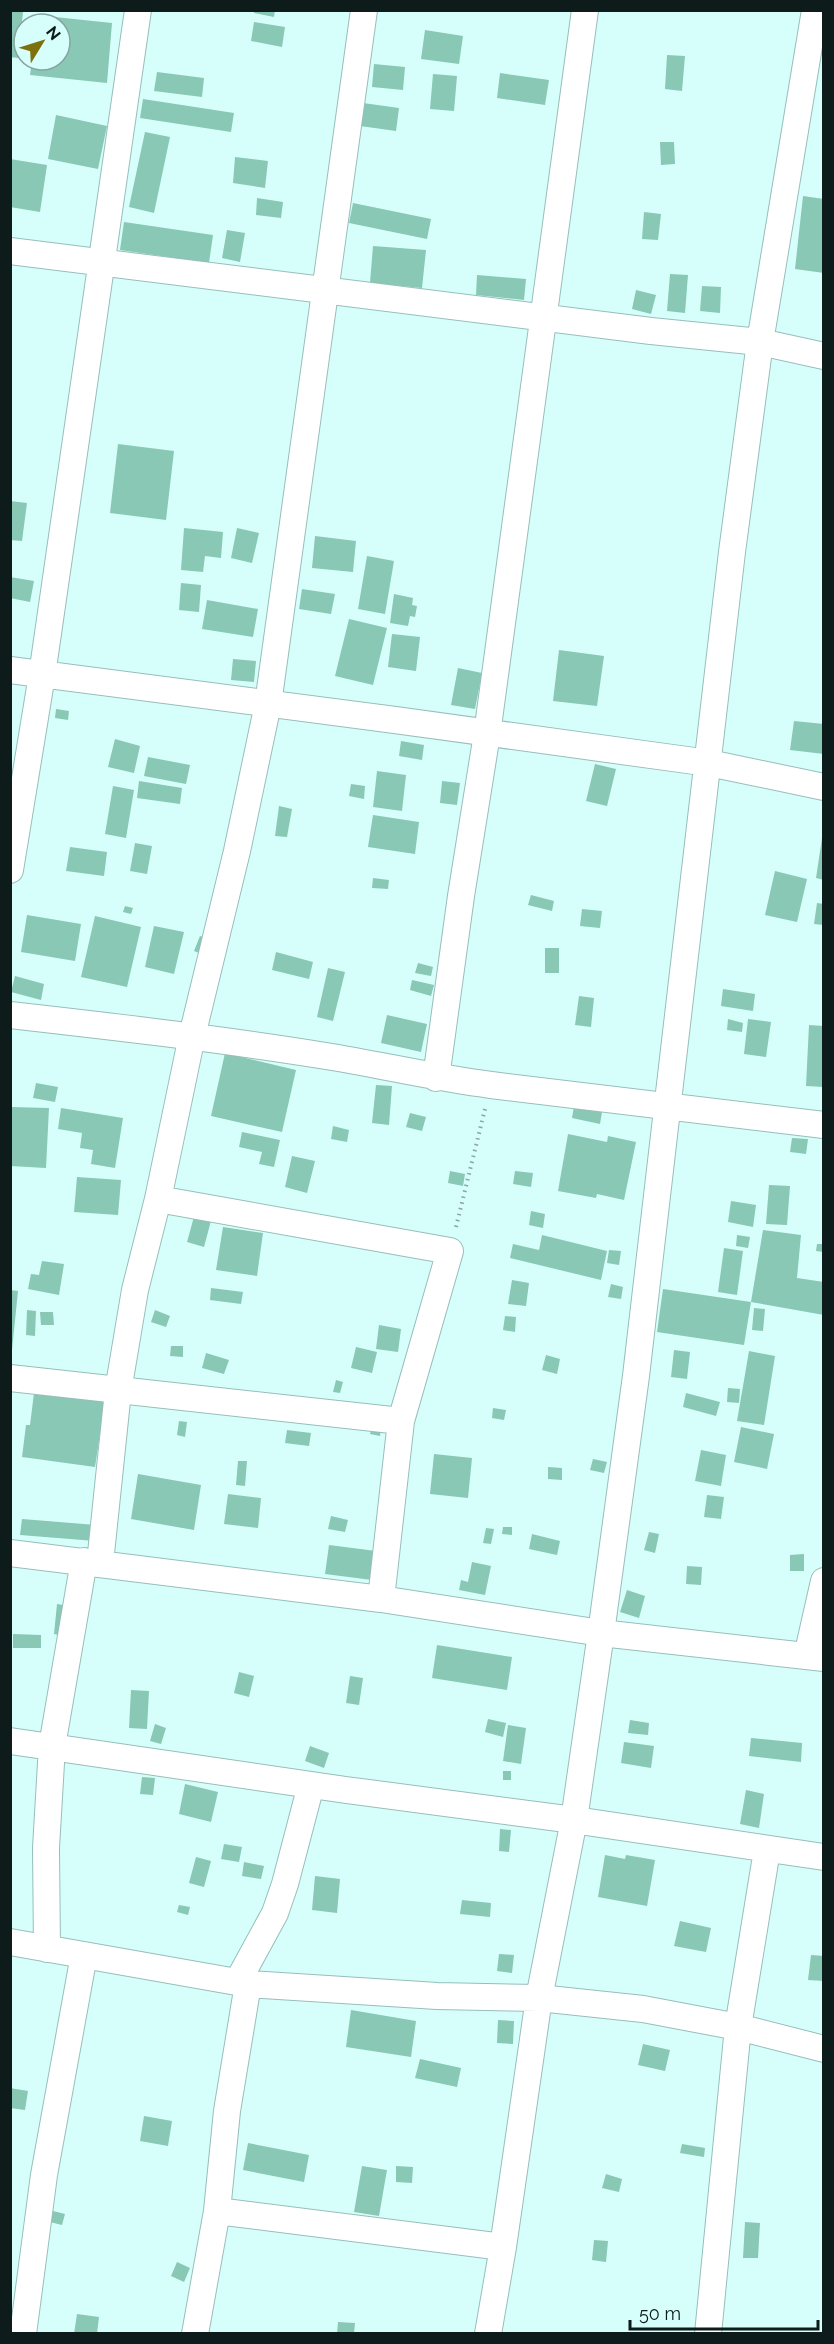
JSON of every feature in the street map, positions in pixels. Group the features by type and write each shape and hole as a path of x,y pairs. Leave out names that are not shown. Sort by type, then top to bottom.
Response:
{"street":[{"path":"10,870 42,675 138,10"},
{"path":"47,1949 46,1848 52,1746 92,1562 135,1290 158,1199 192,1036 237,851 268,704 364,10"},
{"path":"436,1078 461,896 487,734 585,10"},
{"path":"488,2334 539,1998 574,1820 601,1632 636,1376 732,552 760,342 817,16"},
{"path":"10,251 651,332 760,342 824,356"},
{"path":"10,670 709,764 824,787"},
{"path":"10,1015 192,1036 329,1056 436,1078 824,1125"},
{"path":"158,1199 450,1251 401,1421 381,1599"},
{"path":"10,1378 401,1421"},
{"path":"10,1552 381,1599 601,1632 815,1657 824,1581"},
{"path":"10,1741 824,1857"},
{"path":"195,2334 217,2211 243,1983 275,1913 285,1884 311,1785"},
{"path":"708,2334 738,2027 767,1850"},
{"path":"10,1942 243,1983 437,1996 539,1998 643,2009 738,2027 824,2049"},
{"path":"23,2334 44,2175 84,1955"},
{"path":"217,2211 503,2247"}],"path":[{"path":"450,1251 492,1085"}],"building":[{"path":"254,10 275,10 274,17 254,13"},
{"path":"10,11 23,12 12,12 12,57 10,57"},
{"path":"72,19 112,23 107,83 30,75 30,72 72,72"},
{"path":"254,22 285,27 282,47 251,41"},
{"path":"425,30 463,36 459,64 421,59"},
{"path":"667,55 685,56 682,91 665,89"},
{"path":"374,64 405,67 403,90 372,87"},
{"path":"157,72 204,78 202,97 154,91"},
{"path":"500,73 549,80 545,105 497,98"},
{"path":"433,74 457,76 454,111 430,109"},
{"path":"143,99 234,113 231,132 140,118"},
{"path":"363,103 399,108 396,131 360,126"},
{"path":"56,115 107,126 98,169 48,159"},
{"path":"145,132 170,137 154,213 129,207"},
{"path":"660,142 674,142 675,164 661,165"},
{"path":"235,157 268,161 265,188 233,183"},
{"path":"10,159 47,165 40,212 10,207"},
{"path":"803,196 824,199 824,273 795,269"},
{"path":"257,198 283,202 281,218 256,215"},
{"path":"353,203 431,219 427,239 349,223"},
{"path":"644,212 661,214 658,240 642,239"},
{"path":"124,222 213,235 209,263 120,250"},
{"path":"227,230 245,233 240,262 222,258"},
{"path":"373,246 426,250 422,288 370,283"},
{"path":"670,274 688,275 685,313 667,311"},
{"path":"477,275 526,279 524,300 476,295"},
{"path":"702,286 721,287 720,313 700,311"},
{"path":"636,290 656,295 651,314 632,309"},
{"path":"118,444 174,451 166,520 110,513"},
{"path":"10,501 27,503 22,541 10,540"},
{"path":"184,528 223,532 221,558 205,556 203,572 181,570"},
{"path":"237,528 259,533 252,563 231,558"},
{"path":"315,536 356,541 353,572 312,568"},
{"path":"367,556 394,561 385,614 358,609"},
{"path":"10,577 34,581 30,602 10,598"},
{"path":"181,583 201,585 199,612 179,610"},
{"path":"302,589 335,594 331,614 299,609"},
{"path":"394,594 413,598 412,605 417,606 415,617 410,616 408,626 390,623"},
{"path":"207,600 258,609 253,637 202,629"},
{"path":"349,619 387,628 373,685 335,676"},
{"path":"392,634 420,637 416,671 388,667"},
{"path":"559,650 604,656 597,706 553,701"},
{"path":"233,659 256,661 254,682 231,680"},
{"path":"458,668 482,673 475,709 451,705"},
{"path":"56,709 69,711 68,720 55,718"},
{"path":"794,721 824,724 824,754 790,750"},
{"path":"115,739 140,746 134,773 108,767"},
{"path":"401,741 424,745 422,760 399,756"},
{"path":"148,757 190,765 186,784 144,776"},
{"path":"595,764 616,769 607,806 586,801"},
{"path":"377,771 406,775 402,811 373,807"},
{"path":"139,781 182,788 180,804 137,798"},
{"path":"442,781 460,783 457,805 440,803"},
{"path":"351,784 365,786 364,799 349,796"},
{"path":"113,786 134,790 126,838 105,834"},
{"path":"279,806 292,809 287,837 275,836"},
{"path":"373,815 419,822 415,854 368,847"},
{"path":"822,838 824,838 824,880 816,878"},
{"path":"135,843 152,846 147,874 130,871"},
{"path":"70,847 107,852 104,876 66,871"},
{"path":"775,871 807,879 797,922 765,915"},
{"path":"373,878 389,880 388,889 372,888"},
{"path":"531,895 554,901 552,911 528,905"},
{"path":"817,903 824,904 824,925 814,924"},
{"path":"125,906 133,908 131,914 123,912"},
{"path":"582,909 602,911 600,928 580,926"},
{"path":"27,915 81,924 75,961 21,952"},
{"path":"95,916 141,927 127,987 81,977"},
{"path":"154,926 184,932 174,974 145,967"},
{"path":"200,936 212,940 207,956 194,951"},
{"path":"545,948 559,948 559,973 545,973"},
{"path":"276,952 313,962 309,979 272,970"},
{"path":"418,963 433,967 431,976 415,973"},
{"path":"328,968 345,972 333,1021 317,1017"},
{"path":"15,976 44,984 41,1000 11,992"},
{"path":"412,980 434,985 431,996 410,990"},
{"path":"723,989 755,994 753,1011 721,1006"},
{"path":"579,996 594,998 591,1027 575,1025"},
{"path":"387,1015 427,1024 421,1052 381,1043"},
{"path":"728,1019 743,1023 742,1032 727,1030"},
{"path":"748,1019 771,1022 766,1057 744,1054"},
{"path":"809,1025 824,1026 824,1087 806,1086"},
{"path":"225,1053 296,1070 282,1132 211,1116"},
{"path":"36,1083 58,1087 55,1102 33,1098"},
{"path":"376,1085 392,1086 389,1125 372,1123"},
{"path":"574,1106 602,1112 600,1124 572,1118"},
{"path":"11,1107 49,1108 46,1168 10,1166"},
{"path":"61,1108 123,1118 115,1168 91,1164 93,1150 80,1148 82,1133 58,1129"},
{"path":"410,1113 426,1117 422,1131 406,1127"},
{"path":"333,1126 349,1130 347,1142 331,1139"},
{"path":"242,1132 280,1140 274,1167 259,1164 262,1152 239,1147"},
{"path":"568,1134 607,1142 608,1136 636,1142 624,1200 597,1194 596,1198 558,1191"},
{"path":"792,1138 808,1139 806,1154 790,1152"},
{"path":"292,1156 315,1161 307,1193 285,1187"},
{"path":"450,1171 465,1174 463,1186 448,1183"},
{"path":"515,1171 533,1173 531,1187 513,1184"},
{"path":"77,1177 121,1180 118,1215 74,1212"},
{"path":"769,1185 790,1186 787,1225 766,1224"},
{"path":"731,1201 756,1205 753,1227 728,1222"},
{"path":"531,1211 545,1214 543,1228 529,1225"},
{"path":"195,1213 212,1217 204,1247 187,1242"},
{"path":"223,1227 263,1233 257,1276 216,1270"},
{"path":"763,1230 801,1235 797,1278 824,1282 824,1315 751,1302"},
{"path":"542,1235 607,1251 601,1280 510,1258 513,1244 539,1250"},
{"path":"737,1235 750,1237 748,1248 736,1246"},
{"path":"817,1244 824,1244 824,1252 816,1251"},
{"path":"724,1248 743,1251 737,1295 718,1292"},
{"path":"609,1250 621,1251 619,1265 607,1263"},
{"path":"42,1261 64,1264 59,1295 28,1289 31,1274 39,1275"},
{"path":"512,1280 529,1283 526,1306 508,1304"},
{"path":"611,1284 623,1287 621,1299 608,1297"},
{"path":"211,1288 243,1292 241,1304 210,1300"},
{"path":"663,1289 751,1302 744,1345 657,1332"},
{"path":"10,1290 18,1291 12,1350 10,1350"},
{"path":"754,1308 765,1309 763,1331 752,1330"},
{"path":"27,1310 36,1311 35,1336 26,1335"},
{"path":"155,1310 170,1316 166,1327 151,1322"},
{"path":"40,1312 53,1312 54,1325 41,1325"},
{"path":"505,1316 516,1317 515,1332 503,1330"},
{"path":"379,1325 401,1329 398,1352 376,1349"},
{"path":"171,1346 183,1346 183,1357 170,1356"},
{"path":"356,1347 377,1352 372,1373 351,1368"},
{"path":"674,1350 690,1352 687,1379 671,1377"},
{"path":"749,1351 775,1356 764,1425 737,1421"},
{"path":"206,1353 229,1360 224,1374 202,1368"},
{"path":"546,1355 560,1359 557,1374 542,1370"},
{"path":"336,1380 343,1382 340,1393 333,1392"},
{"path":"728,1388 740,1389 739,1403 727,1402"},
{"path":"34,1393 107,1402 104,1435 100,1434 95,1467 22,1457 26,1425 30,1425"},
{"path":"686,1393 720,1402 716,1416 683,1407"},
{"path":"493,1408 506,1410 504,1420 492,1418"},
{"path":"179,1421 187,1422 185,1437 177,1435"},
{"path":"372,1427 381,1429 380,1436 370,1434"},
{"path":"741,1427 774,1434 767,1469 734,1462"},
{"path":"287,1430 311,1433 309,1446 285,1443"},
{"path":"701,1450 726,1455 721,1486 695,1481"},
{"path":"434,1454 472,1458 468,1498 430,1494"},
{"path":"593,1459 607,1462 604,1473 590,1470"},
{"path":"238,1461 247,1461 245,1486 236,1485"},
{"path":"548,1467 562,1468 562,1480 548,1479"},
{"path":"138,1474 201,1485 194,1530 131,1519"},
{"path":"228,1494 261,1498 258,1528 224,1524"},
{"path":"707,1495 724,1497 721,1519 704,1517"},
{"path":"331,1516 348,1520 345,1532 328,1529"},
{"path":"22,1519 96,1525 95,1541 20,1535"},
{"path":"503,1527 512,1527 512,1535 502,1534"},
{"path":"486,1528 494,1529 491,1544 483,1543"},
{"path":"649,1532 659,1534 655,1553 644,1550"},
{"path":"532,1534 560,1541 557,1555 529,1549"},
{"path":"329,1545 376,1551 372,1580 325,1574"},
{"path":"804,1554 804,1571 790,1571 790,1555"},
{"path":"472,1562 491,1566 485,1595 459,1590 461,1580 468,1582"},
{"path":"687,1566 702,1567 701,1585 686,1584"},
{"path":"627,1590 645,1596 639,1618 620,1612"},
{"path":"57,1604 75,1607 71,1637 54,1634"},
{"path":"13,1634 41,1635 41,1648 13,1648"},
{"path":"437,1645 512,1657 507,1690 432,1678"},
{"path":"239,1672 254,1676 249,1697 234,1693"},
{"path":"350,1676 363,1678 359,1705 346,1703"},
{"path":"131,1690 149,1691 147,1729 129,1728"},
{"path":"488,1719 506,1723 503,1737 485,1732"},
{"path":"630,1720 649,1723 648,1735 628,1733"},
{"path":"155,1724 166,1728 161,1744 150,1741"},
{"path":"508,1725 526,1728 521,1764 503,1761"},
{"path":"751,1738 802,1743 801,1762 749,1756"},
{"path":"624,1742 654,1746 651,1768 621,1763"},
{"path":"310,1746 329,1753 324,1768 305,1761"},
{"path":"503,1771 511,1771 511,1780 503,1780"},
{"path":"142,1777 155,1778 153,1795 140,1794"},
{"path":"185,1784 218,1792 211,1822 179,1814"},
{"path":"746,1790 764,1794 759,1828 740,1824"},
{"path":"500,1829 511,1830 509,1852 499,1851"},
{"path":"224,1844 242,1847 239,1862 221,1859"},
{"path":"605,1855 625,1859 626,1855 655,1860 647,1906 598,1897"},
{"path":"196,1857 211,1861 204,1887 189,1883"},
{"path":"244,1862 264,1866 261,1879 242,1876"},
{"path":"315,1876 340,1879 337,1913 312,1910"},
{"path":"462,1900 491,1903 490,1917 460,1914"},
{"path":"179,1905 190,1907 188,1915 177,1912"},
{"path":"680,1921 711,1928 706,1952 674,1946"},
{"path":"499,1954 514,1955 512,1973 497,1971"},
{"path":"811,1955 824,1956 824,1981 808,1980"},
{"path":"351,2010 416,2021 411,2057 346,2047"},
{"path":"498,2020 514,2021 513,2044 497,2043"},
{"path":"643,2044 670,2050 665,2071 638,2065"},
{"path":"420,2059 461,2068 457,2087 415,2078"},
{"path":"10,2088 28,2091 25,2110 10,2108"},
{"path":"144,2116 172,2121 168,2146 140,2141"},
{"path":"248,2143 309,2155 304,2182 243,2170"},
{"path":"682,2144 705,2148 704,2157 680,2153"},
{"path":"362,2166 387,2170 379,2216 354,2212"},
{"path":"396,2166 413,2167 412,2183 396,2182"},
{"path":"606,2174 622,2179 619,2192 602,2188"},
{"path":"53,2211 65,2214 62,2225 50,2222"},
{"path":"745,2222 760,2223 758,2258 743,2258"},
{"path":"594,2240 608,2241 606,2262 592,2260"},
{"path":"177,2262 190,2268 184,2282 171,2276"},
{"path":"77,2314 99,2317 97,2334 74,2334"},
{"path":"338,2322 355,2323 354,2334 337,2334"}]}
